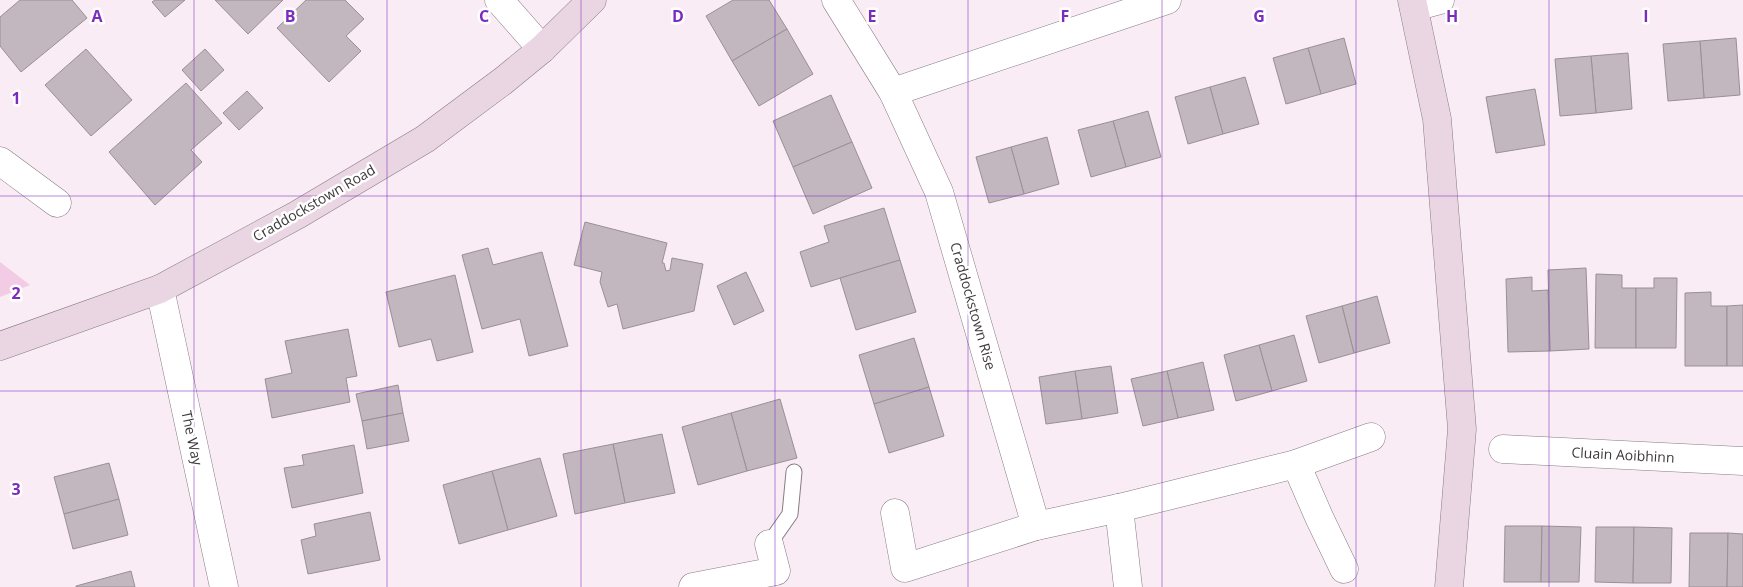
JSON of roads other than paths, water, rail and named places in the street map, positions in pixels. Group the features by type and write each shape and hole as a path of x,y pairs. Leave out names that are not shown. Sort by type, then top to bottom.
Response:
{"street":[{"path":"499,0 542,49"},
{"name":"Craddockstown Road","path":"0,346 160,289 297,214 420,142 503,81 542,49 592,0"},
{"name":"Craddockstown Rise","path":"836,0 892,92 939,192 1036,526"},
{"path":"892,92 1167,0"},
{"path":"1440,0 1413,4 1437,119 1462,429 1449,587"},
{"path":"0,161 57,203"},
{"name":"The Way","path":"160,289 224,587"},
{"path":"895,513 905,568 1036,526 1119,508 1296,464 1371,437"},
{"name":"Cluain Aoibhinn","path":"1504,449 1743,461"},
{"path":"1296,464 1344,569"},
{"path":"1119,508 1128,587"},
{"path":"693,587 776,571 768,544"}],"lane":[{"path":"768,544 790,514 794,472"}]}
